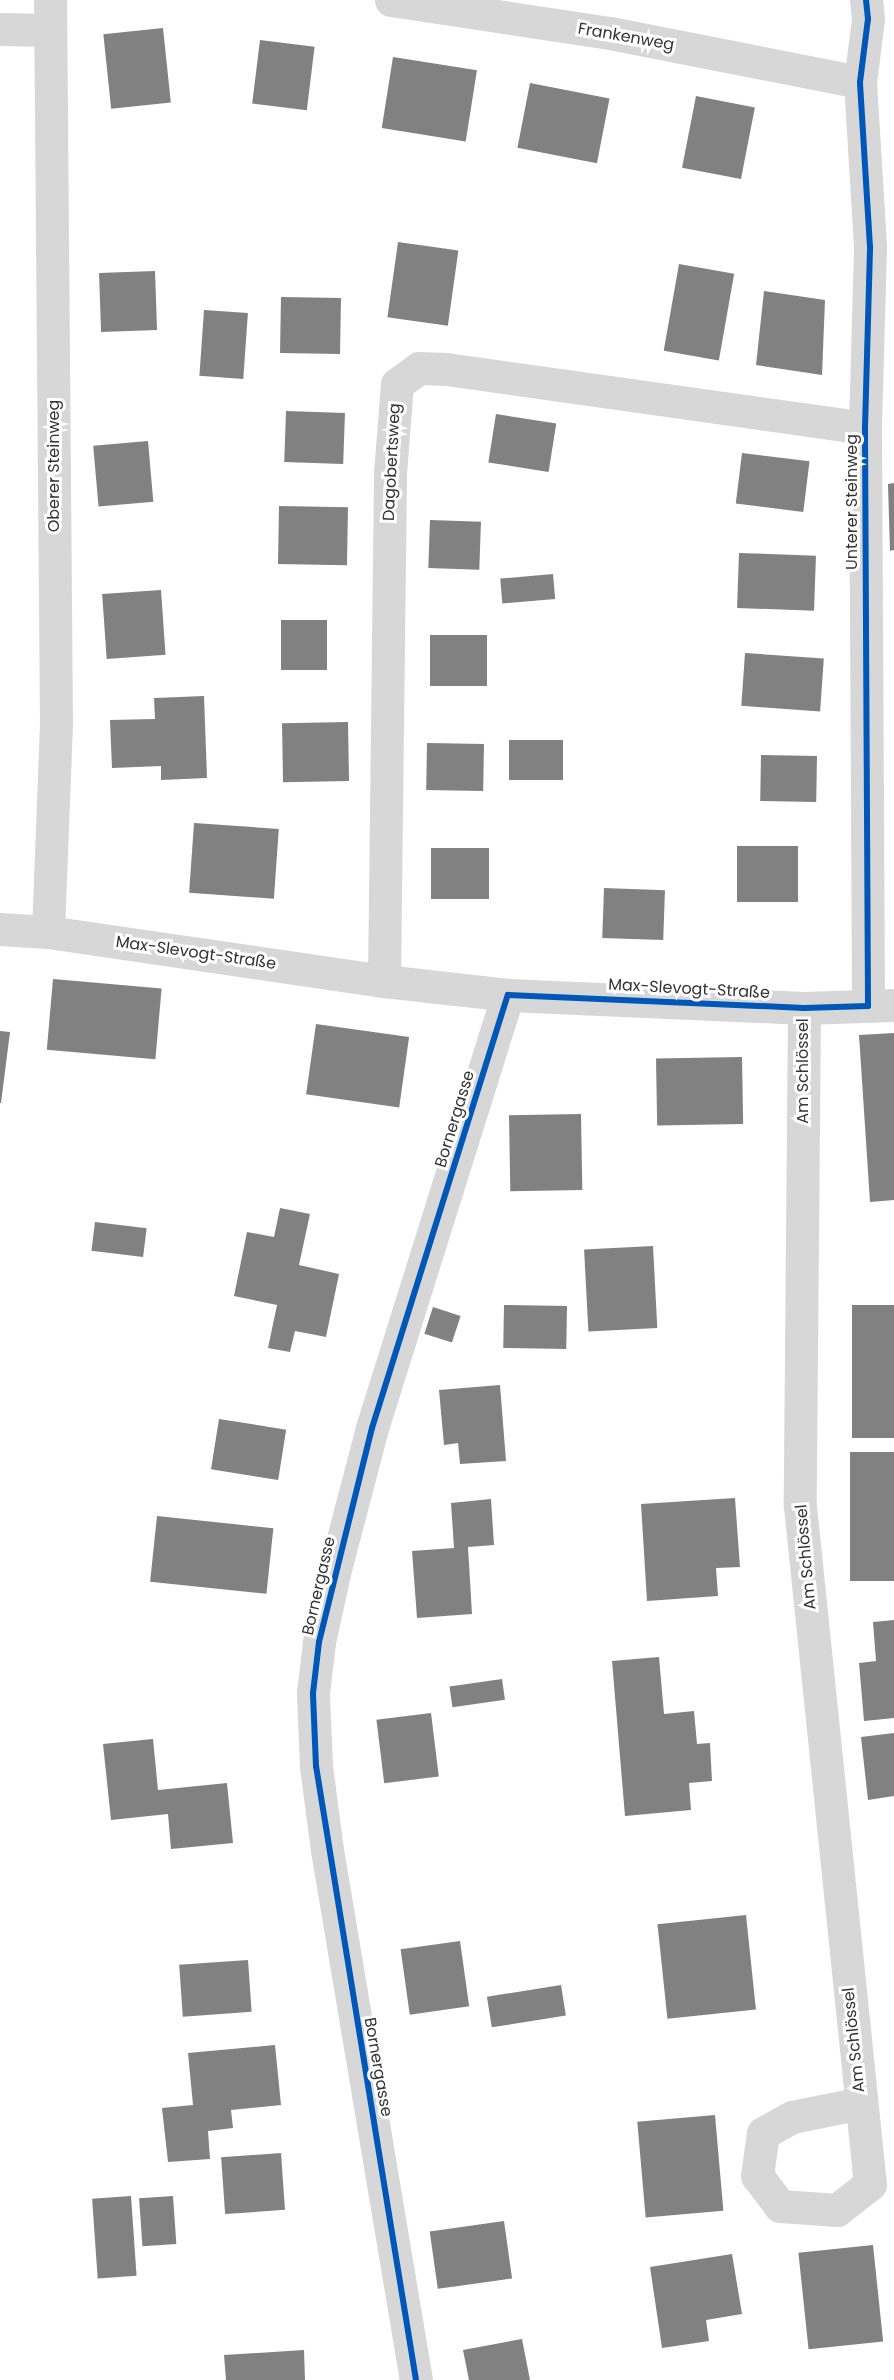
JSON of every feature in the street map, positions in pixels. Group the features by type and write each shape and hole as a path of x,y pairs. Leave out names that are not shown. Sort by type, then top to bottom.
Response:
{"street":[{"name":"Frankenweg","path":"391,0 610,33 860,82"},
{"name":"Unterer Steinweg","path":"866,0 868,19 860,82 882,251 865,428 881,1005"},
{"path":"0,29 50,15"},
{"name":"Oberer Steinweg","path":"48,932 56,724 50,15"},
{"name":"Dagobertsweg","path":"384,981 390,473 397,384 419,368 446,369 865,428"},
{"name":"Max-Slevogt-Straße","path":"0,929 48,932 384,981 508,994 804,1008 881,1005"},
{"name":"Bornergasse","path":"416,2380 327,1850 316,1766 313,1693 320,1642 332,1584 372,1428 508,994"},
{"name":"Am Schlössel","path":"804,1008 800,1506 861,2103"}],"building":[{"path":"163,28 171,103 111,109 103,34"},
{"path":"260,40 315,47 307,110 252,104"},
{"path":"393,57 477,70 466,141 382,128"},
{"path":"530,83 610,98 597,163 517,148"},
{"path":"696,96 755,107 741,179 682,168"},
{"path":"398,242 458,250 448,326 387,317"},
{"path":"679,264 734,274 719,360 664,351"},
{"path":"155,271 157,330 101,332 99,273"},
{"path":"764,291 825,300 822,375 756,365"},
{"path":"281,297 341,298 340,354 280,353"},
{"path":"204,310 248,313 243,379 199,376"},
{"path":"286,411 345,413 343,464 284,462"},
{"path":"496,414 556,424 549,472 488,462"},
{"path":"148,441 153,502 99,507 93,446"},
{"path":"742,453 809,461 803,512 736,504"},
{"path":"894,483 894,550 890,551 888,484"},
{"path":"279,506 348,507 347,565 278,564"},
{"path":"430,520 481,522 479,570 428,568"},
{"path":"739,553 816,556 814,611 737,608"},
{"path":"553,574 555,599 502,604 500,579"},
{"path":"161,590 166,655 107,659 102,594"},
{"path":"281,620 327,620 327,670 281,670"},
{"path":"430,635 487,635 487,686 430,686"},
{"path":"745,653 824,659 820,711 741,706"},
{"path":"204,696 207,778 161,780 161,766 112,768 110,720 155,719 154,698"},
{"path":"348,722 349,781 283,782 282,723"},
{"path":"509,740 563,740 563,780 509,780"},
{"path":"427,743 484,744 483,791 426,790"},
{"path":"761,755 817,756 816,802 760,801"},
{"path":"194,823 279,829 274,899 189,893"},
{"path":"737,846 798,846 798,902 737,902"},
{"path":"431,848 489,848 489,899 431,899"},
{"path":"604,888 665,890 663,940 602,938"},
{"path":"53,979 162,988 155,1059 47,1050"},
{"path":"316,1024 409,1037 399,1107 306,1094"},
{"path":"0,1031 10,1032 1,1103 0,1103"},
{"path":"894,1033 894,1200 870,1202 859,1035"},
{"path":"742,1057 743,1124 657,1125 656,1059"},
{"path":"581,1114 582,1190 510,1191 509,1115"},
{"path":"280,1208 310,1214 299,1265 339,1274 326,1337 295,1331 290,1352 268,1348 277,1305 234,1296 247,1232 274,1237"},
{"path":"95,1222 147,1228 143,1257 91,1251"},
{"path":"653,1246 657,1328 588,1331 584,1250"},
{"path":"504,1305 567,1306 566,1349 503,1348"},
{"path":"852,1305 894,1305 894,1438 852,1438"},
{"path":"433,1307 461,1316 452,1343 424,1334"},
{"path":"500,1385 506,1461 460,1464 458,1443 444,1445 439,1390"},
{"path":"219,1419 286,1430 278,1480 211,1469"},
{"path":"850,1452 894,1452 894,1581 850,1581"},
{"path":"735,1498 740,1567 716,1568 718,1596 647,1601 641,1504"},
{"path":"491,1499 494,1545 468,1547 472,1614 417,1618 412,1551 454,1548 451,1503"},
{"path":"157,1516 273,1528 266,1594 150,1582"},
{"path":"894,1620 894,1718 864,1721 859,1663 876,1661 873,1622"},
{"path":"659,1657 664,1714 694,1711 697,1744 710,1743 712,1781 689,1783 691,1810 625,1816 612,1661"},
{"path":"502,1679 505,1700 452,1707 450,1686"},
{"path":"431,1713 439,1777 384,1783 376,1720"},
{"path":"894,1733 894,1796 868,1800 861,1737"},
{"path":"153,1739 158,1790 227,1783 233,1843 171,1849 168,1814 111,1820 103,1744"},
{"path":"746,1915 756,2009 667,2019 657,1924"},
{"path":"460,1941 469,2006 410,2015 401,1949"},
{"path":"248,1960 252,2012 183,2017 179,1965"},
{"path":"561,1985 566,2016 492,2027 487,1997"},
{"path":"275,2045 281,2105 231,2110 233,2128 208,2131 210,2159 168,2162 162,2108 193,2105 188,2053"},
{"path":"715,2115 723,2211 646,2217 637,2122"},
{"path":"281,2153 285,2210 225,2214 221,2157"},
{"path":"131,2196 137,2276 98,2279 92,2199"},
{"path":"173,2196 176,2244 142,2246 139,2198"},
{"path":"504,2221 512,2278 438,2289 430,2231"},
{"path":"873,2245 883,2341 809,2349 798,2253"},
{"path":"732,2254 742,2314 706,2320 709,2341 662,2348 650,2267"},
{"path":"522,2339 530,2380 469,2380 463,2350"},
{"path":"304,2350 305,2380 226,2380 224,2355"}],"cycle path":[{"path":"416,2380 316,1766 313,1693 319,1642 372,1428 508,995 804,1008 868,1006 865,428 870,247 860,82 868,19 866,0"}]}
